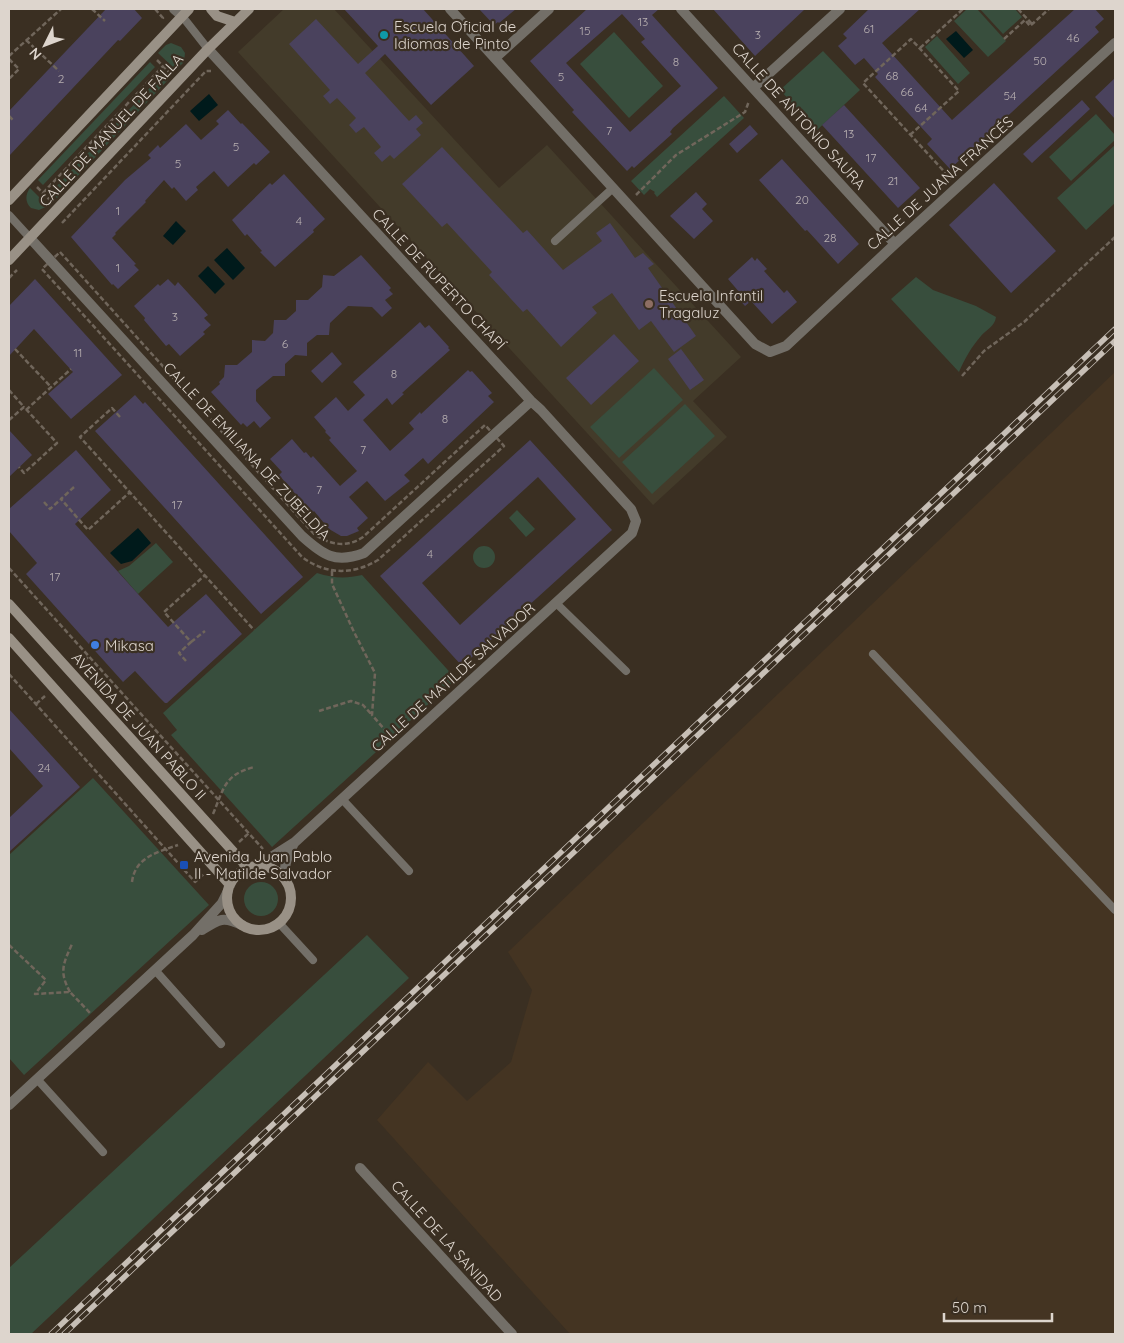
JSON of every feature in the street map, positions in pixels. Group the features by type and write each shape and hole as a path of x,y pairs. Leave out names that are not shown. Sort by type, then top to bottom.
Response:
{"street":[{"path":"211,9 218,16 235,22"},
{"name":"CALLE DE MANUEL DE FALLA","path":"9,260 208,49 249,9"},
{"path":"450,9 627,204"},
{"path":"495,58 549,9"},
{"name":"CALLE DE ANTONIO SAURA","path":"681,9 895,244"},
{"path":"754,88 840,9"},
{"name":"CALLE DE MANUEL DE FALLA","path":"9,200 148,52 182,11"},
{"name":"CALLE DE JUANA FRANCÉS","path":"627,204 755,344 770,352 786,346 1115,43"},
{"name":"CALLE DE RUPERTO CHAPÍ","path":"208,49 631,509 636,521 632,532"},
{"name":"CALLE DE EMILIANA DE ZUBELDÍA","path":"30,238 302,536 319,551 332,558 355,556 364,553 531,402"},
{"name":"CALLE DE MATILDE SALVADOR","path":"252,867 271,858 295,842 632,532"},
{"name":"AVENIDA DE JUAN PABLO II","path":"9,604 209,825 252,867"},
{"path":"9,638 190,841 229,888 228,901 230,910 242,925"},
{"name":"CALLE DE MATILDE SALVADOR","path":"286,881 284,869 286,860 295,842"},
{"path":"9,1105 193,935 222,903 237,875 252,867 274,870 286,881 290,889 290,907 279,923 262,930 251,929 229,918 219,919 193,935"},
{"name":"CALLE DE LA SANIDAD","path":"360,1168 512,1334"}],"lane":[{"path":"182,11 208,49"},
{"path":"555,240 613,188"},
{"path":"9,214 30,238"},
{"path":"556,603 626,671"},
{"path":"873,654 1115,910"},
{"path":"342,799 409,871"},
{"path":"279,923 313,960"},
{"path":"156,970 221,1044"},
{"path":"37,1079 103,1152"}],"path":[{"path":"9,79 19,68 9,58 61,9"},
{"path":"92,9 105,21"},
{"path":"155,9 163,18"},
{"path":"920,48 963,9"},
{"path":"1018,9 1032,24"},
{"path":"1004,39 1025,20 1030,26 1049,9"},
{"path":"910,135 959,91 911,39 863,83 910,135 958,186"},
{"path":"26,40 59,71"},
{"path":"148,52 189,90"},
{"path":"43,193 163,66"},
{"path":"62,224 206,71 212,70 215,74 224,66"},
{"path":"627,204 676,155 745,112 754,88"},
{"path":"9,116 13,120"},
{"path":"28,179 68,217"},
{"path":"962,376 984,351 1024,322 1115,237"},
{"path":"38,264 42,269 302,557 322,569 356,570 367,567 378,560 504,446 485,426 363,537 354,543 342,545 333,543 314,534 60,252 42,269"},
{"path":"9,278 18,269"},
{"path":"15,348 51,388"},
{"path":"9,420 51,388 71,369"},
{"path":"9,390 57,443 24,472 19,467"},
{"path":"120,417 112,408 80,437 254,630"},
{"path":"44,502 50,510 74,487"},
{"path":"61,499 88,530 130,492"},
{"path":"333,543 332,584 375,673 372,715"},
{"path":"9,568 271,858"},
{"path":"191,642 164,612 205,575"},
{"path":"186,661 179,653 205,631"},
{"path":"9,674 195,882"},
{"path":"319,711 351,701 363,706 399,746"},
{"path":"209,825 226,783 234,774 254,767"},
{"path":"132,882 133,873 144,860 153,854 190,841"},
{"path":"72,944 66,956 62,975 70,992 99,1022"},
{"path":"9,945 46,980 35,994 70,992"}],"shaded area":[{"path":"284,9 334,9 499,188 547,145 741,357 693,401 727,437 653,505 238,52"},
{"path":"1115,372 1115,1334 570,1334 377,1120 428,1062 467,1101 511,1062 532,990 508,952"}],"green space":[{"path":"967,9 977,9 1006,41 988,57 954,21"},
{"path":"980,9 1015,9 1022,17 1003,34"},
{"path":"614,32 663,86 629,118 580,64"},
{"path":"937,36 970,73 958,84 925,47"},
{"path":"171,43 181,47 185,53 184,62 176,70 158,53"},
{"path":"823,51 860,90 817,130 780,90"},
{"path":"150,62 155,67 43,185 38,180"},
{"path":"163,74 168,80 57,198 51,192"},
{"path":"724,96 744,118 657,197 655,192 650,189 644,195 631,181"},
{"path":"1096,114 1115,135 1115,140 1071,181 1049,157"},
{"path":"1115,145 1115,203 1086,230 1057,198"},
{"path":"30,188 48,206 39,210 31,208 26,198"},
{"path":"916,277 933,290 976,306 996,317 992,325 971,349 959,372 891,299"},
{"path":"654,368 683,400 619,458 590,427"},
{"path":"685,404 715,436 652,494 622,462"},
{"path":"517,510 535,529 526,537 509,518"},
{"path":"156,543 173,562 138,594 118,571 129,566"},
{"path":"484,546 492,549 495,557 492,565 484,568 476,565 473,557 476,549"},
{"path":"317,573 339,577 362,575 456,679 272,847 171,735 177,730 163,713"},
{"path":"93,778 209,905 24,1075 9,1058 9,855"},
{"path":"261,882 268,883 273,887 277,892 277,906 273,911 268,915 261,916 254,915 249,911 245,906 244,899 245,892 249,887 254,883"},
{"path":"367,935 409,978 31,1334 9,1334 9,1268"}],"water":[{"path":"956,31 973,50 964,58 946,39"},
{"path":"209,94 218,105 199,121 190,111"},
{"path":"176,221 186,231 173,245 163,236"},
{"path":"227,248 245,268 233,280 214,260"},
{"path":"208,266 225,284 215,294 198,276"},
{"path":"138,528 151,543 132,561 121,564 110,553"}],"building":[{"path":"106,9 134,9 142,18 120,41 118,40 9,156 9,111"},
{"path":"344,9 423,9 474,66 431,105 385,54 365,73 409,121 416,115 423,123 416,129 421,135 394,159 390,155 382,162 374,153 381,147 364,127 356,133 349,125 356,118 337,98 330,104 323,96 330,90 289,44 316,19 358,64 378,46"},
{"path":"479,9 516,9 494,25"},
{"path":"587,9 659,9 652,15 718,88 673,128 670,132 672,134 634,168 632,166 627,171 572,112 574,110 530,61","holes":["622,14 645,39 641,42 681,86 630,132 566,63"]},
{"path":"713,9 805,9 755,56"},
{"path":"869,9 920,9 882,43 952,120 1075,9 1095,9 1104,19 1095,27 1099,32 950,169 927,144 932,139 875,77 878,74 864,58 855,65 838,46 847,38 843,34"},
{"path":"1115,78 1115,119 1095,97"},
{"path":"1082,100 1090,109 1032,163 1023,154"},
{"path":"844,105 920,188 898,208 822,125"},
{"path":"228,110 270,152 256,165 254,163 228,187 214,171 196,187 198,190 186,201 174,187 172,189 164,180 112,238 136,264 134,265 139,270 118,289 112,285 71,237 125,180 151,158 148,155 158,145 160,148 186,124 201,140 219,124 216,121"},
{"path":"750,125 758,134 737,153 729,144"},
{"path":"442,147 523,233 527,230 563,270 602,241 596,233 610,223 635,258 643,253 654,264 648,268 696,336 674,352 651,321 639,330 612,293 592,307 597,313 561,347 527,309 523,312 489,275 492,272 447,223 442,227 402,184"},
{"path":"782,159 859,244 838,264 759,180"},
{"path":"284,174 325,219 313,230 314,232 275,267 260,252 262,251 247,234 245,236 232,220 270,183 272,185"},
{"path":"994,183 1056,251 1011,293 949,225"},
{"path":"696,192 707,204 702,209 713,221 694,239 670,216"},
{"path":"361,255 391,288 389,290 393,294 385,300 392,308 382,317 372,307 348,306 330,323 329,335 317,335 307,343 307,356 295,355 285,364 285,376 273,376 256,390 256,401 271,418 260,428 254,421 247,427 243,423 241,425 211,392 220,384 219,382 224,377 225,365 237,365 252,352 252,340 265,341 273,333 274,320 286,320 296,311 296,300 308,300 322,287 323,275 334,276"},
{"path":"752,257 755,261 757,258 767,269 764,271 784,293 787,290 797,302 772,324 751,301 745,306 736,296 740,293 728,279"},
{"path":"35,279 122,375 71,419 48,394 73,372 34,329 9,356 9,306"},
{"path":"168,279 175,286 178,282 208,315 204,318 211,325 203,332 205,334 180,356 169,344 166,346 134,306 158,284 160,286"},
{"path":"420,322 425,328 429,325 450,350 402,393 404,394 392,405 387,398 363,420 390,451 414,429 409,423 468,370 472,371 492,393 488,396 494,402 428,464 423,458 404,475 410,481 385,501 367,481 349,497 368,518 357,528 359,531 347,536 341,536 329,529 314,511 312,513 279,475 282,472 270,459 292,439 304,453 306,452 311,458 313,456 340,486 357,471 329,440 331,438 314,417 336,397 348,411 365,395 353,382"},
{"path":"614,334 639,361 591,405 566,378"},
{"path":"681,349 704,380 690,390 668,359"},
{"path":"332,352 342,364 322,383 311,371"},
{"path":"135,395 143,404 145,402 303,577 261,614 95,431"},
{"path":"9,430 32,455 9,477"},
{"path":"530,440 612,530 462,666 380,576","holes":["538,477 576,519 460,625 422,583"]},
{"path":"76,450 111,490 75,524 138,594 168,627 206,594 242,634 167,703 135,671 123,682 26,574 37,563 9,531 9,509"},
{"path":"9,709 80,787 9,852 9,818 43,786 9,748"}],"railway":[{"path":"51,1334 1115,329"},
{"path":"64,1334 1115,341"}],"place":[{"name":"Escuela Oficial de Idiomas de Pinto","path":"384,35"},
{"name":"Escuela Infantil Tragaluz","path":"649,304"},
{"name":"Mikasa","path":"95,645"},
{"name":"Avenida Juan Pablo II - Matilde Salvador","path":"184,865"}]}
